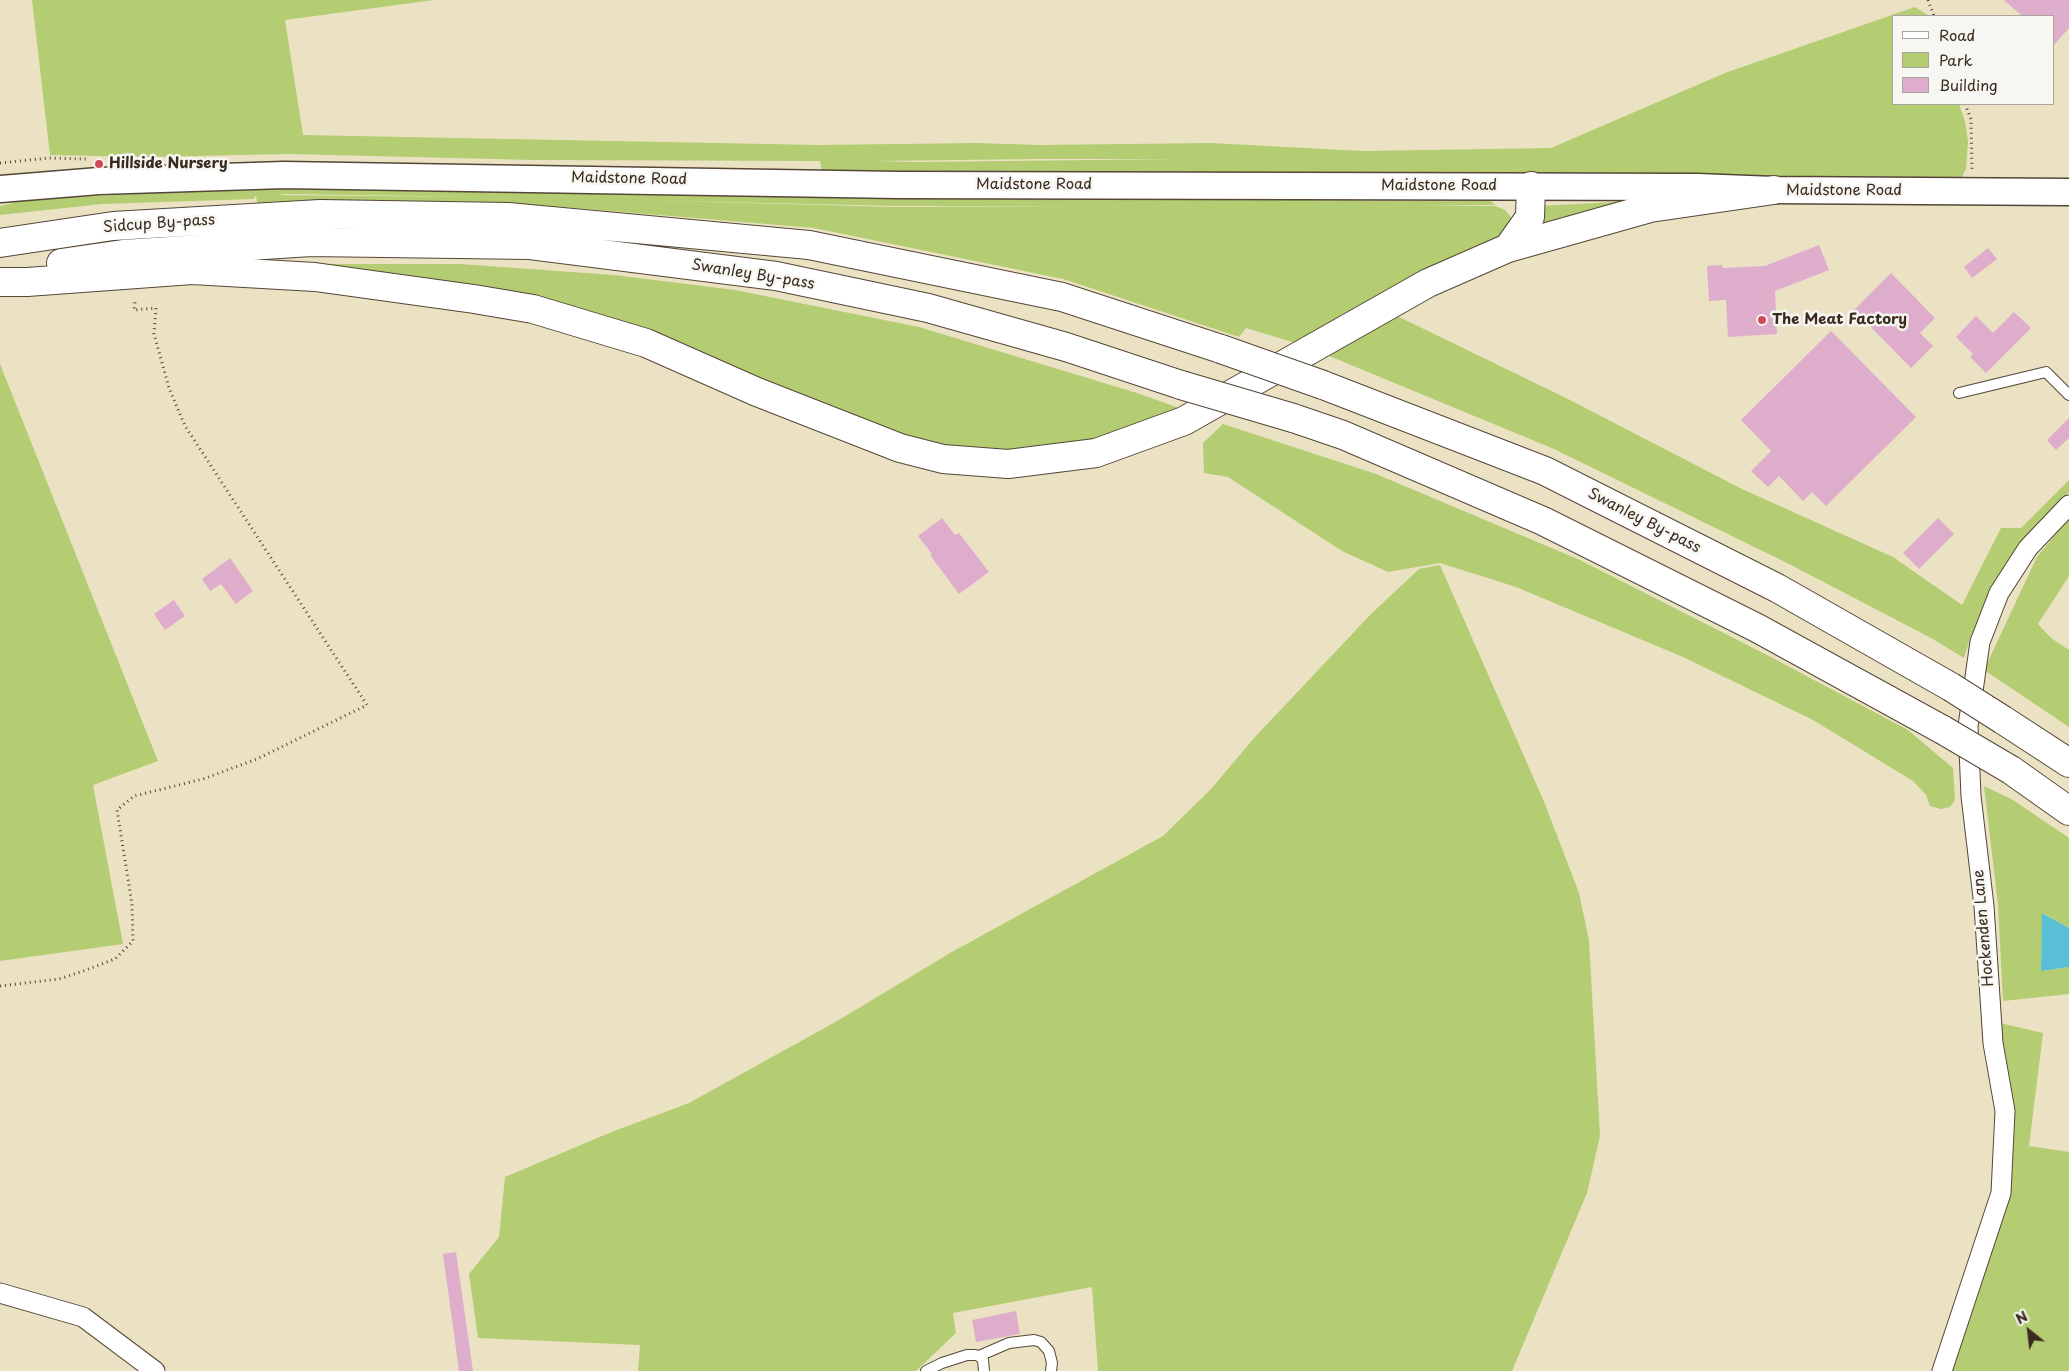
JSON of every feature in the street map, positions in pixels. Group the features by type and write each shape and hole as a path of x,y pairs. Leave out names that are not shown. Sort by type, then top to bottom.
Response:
{"highway":[{"path":"1508,248 1530,217 1530,186"},
{"path":"0,282 26,282 192,270 315,277 533,309 646,343 757,392 900,448 943,459 1008,464 1096,454 1184,421 1428,283 1508,248 1650,208 1774,190"},
{"name":"Sidcup By-pass","path":"0,243 113,226 320,214"},
{"name":"Swanley By-pass","path":"320,214 508,217 809,245 1062,297 1222,349 1323,385 1546,471 1777,588 1951,687 2069,763"},
{"name":"Sidcup By-pass","path":"0,272 123,254 311,242"},
{"name":"Swanley By-pass","path":"311,242 530,245 776,276 928,308 1066,347 1181,385 1293,418 1343,435 1543,521 1757,628 1943,730 2011,770 2069,811"}],"main road":[{"name":"Maidstone Road","path":"0,190 99,181 284,175 538,177 898,185 1530,186 2069,192"}],"street":[{"name":"Hockenden Lane","path":"1942,1371 2001,1193 2005,1111 1993,1043 1984,906 1970,788 1968,726 1980,642 1999,593 2028,548 2069,505"},
{"path":"0,1293 82,1316 156,1371"}],"lane":[{"path":"1959,393 2046,372 2069,395"},
{"path":"926,1371 942,1362 967,1355 980,1356 1009,1343 1034,1340 1041,1342 1049,1351 1052,1363 1051,1371"},
{"path":"980,1356 983,1360 984,1371"}],"path":[{"path":"1928,0 1934,15"},
{"path":"1965,105 1971,119 1972,174 1970,192"},
{"path":"0,986 59,978 75,973 115,958 133,942 132,904 117,810 134,796 203,779 257,759 367,705 185,426 169,388 154,334 156,308 134,310 135,302"}],"green space":[{"path":"32,0 434,0 285,20 303,135 819,145 1211,143 1362,151 1551,148 1725,73 1915,7 1927,15 1892,15 1892,105 1959,105 1965,121 1968,141 1966,169 1961,179 822,172 820,161 535,160 289,154 149,157 50,155","holes":["1182,159 917,162 873,161"]},
{"path":"283,186 896,198 1491,201 1495,205 1417,206 1495,206 1505,210 1511,217 1511,225 1503,237 1299,344 1246,328 1239,337 1063,279 814,228 551,206 407,202 257,203 256,195 254,199 102,204 0,215 0,206 24,200","holes":["287,194 483,197 275,195","632,200 897,206 1097,207 896,207"]},
{"path":"1637,201 1538,236 1536,206"},
{"path":"309,264 460,264 614,275 735,290 919,327 1137,393 1182,409 1085,443 1004,451 923,443 756,378"},
{"path":"1393,314 1566,398 1742,489 1893,557 1962,605 2001,528 2021,528 2069,480 2069,492 2021,541 1991,592 1970,639 1964,658 1931,638 1789,564 1554,449 1322,353"},
{"path":"0,364 158,761 93,785 123,944 0,961"},
{"path":"1223,424 1376,474 1580,560 1767,655 1908,730 1953,768 1955,800 1950,807 1941,809 1930,806 1926,795 1913,781 1813,720 1683,657 1516,587 1440,563 1388,572 1342,551 1228,477 1204,473 1203,443"},
{"path":"2069,518 2069,576 2038,624 2051,638 2069,650 2069,727 1984,670 2037,557"},
{"path":"1440,565 1545,804 1579,893 1589,940 1600,1136 1587,1193 1512,1371 1098,1371 1092,1287 953,1313 956,1333 916,1371 638,1371 640,1345 478,1338 469,1274 499,1237 505,1177 609,1133 689,1103 839,1020 950,953 1163,836 1211,789 1255,737 1371,614 1419,569"},
{"path":"1984,786 2013,800 2069,838 2069,928 2043,913 2041,971 2069,967 2069,994 2003,1001 1998,905"},
{"path":"2000,1023 2043,1033 2029,1146 2069,1152 2069,1371 1951,1371 2012,1112"}],"water":[{"path":"2042,913 2069,928 2069,967 2041,971"}],"building":[{"path":"2004,0 2069,0 2069,28 2054,45 2054,15 2021,15"},
{"path":"1819,245 1829,270 1775,291 1777,334 1728,337 1726,300 1709,301 1707,266 1722,265 1723,268 1765,266"},
{"path":"1988,248 1997,259 1972,278 1964,267"},
{"path":"1891,273 1935,318 1920,333 1933,346 1911,368 1854,310"},
{"path":"2014,312 2031,328 1986,373 1970,357 1973,354 1956,337 1976,316 1993,333"},
{"path":"1831,331 1916,417 1826,506 1812,492 1803,501 1779,476 1768,487 1751,471 1771,451 1741,420"},
{"path":"2069,418 2069,438 2056,450 2047,440"},
{"path":"942,518 955,535 959,533 989,572 959,594 918,536"},
{"path":"1938,518 1954,534 1919,569 1903,553"},
{"path":"230,558 253,591 236,604 221,584 210,591 202,579"},
{"path":"174,600 185,616 165,630 154,614"},
{"path":"456,1252 473,1371 459,1371 443,1254"},
{"path":"1016,1311 1020,1334 976,1342 972,1320"}],"place":[{"name":"Hillside Nursery","path":"99,164"},
{"name":"The Meat Factory","path":"1762,320"}]}
